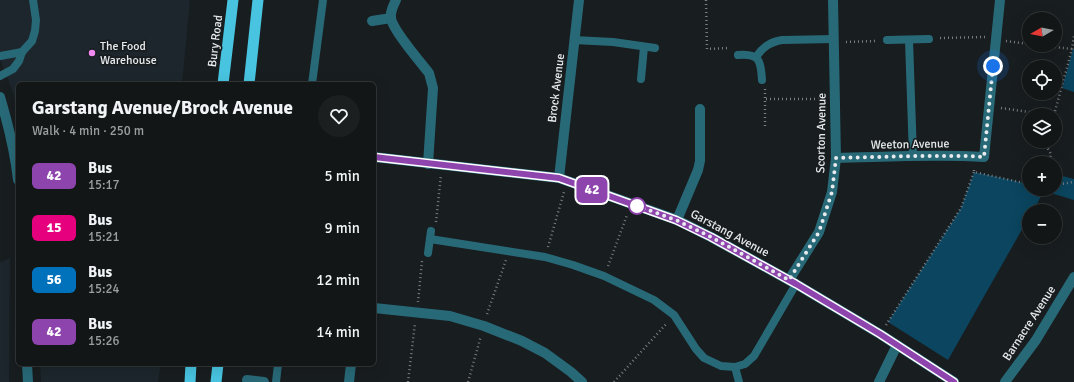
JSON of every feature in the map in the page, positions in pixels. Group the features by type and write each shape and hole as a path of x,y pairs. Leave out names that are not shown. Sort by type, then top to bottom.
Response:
{"highway":[{"name":"Bury Road","path":"223,82 233,0"},
{"path":"249,82 258,0"},
{"path":"190,382 192,366"},
{"path":"216,382 218,366"}],"street":[{"path":"396,0 391,10 391,18 394,28 429,73 434,88 428,164"},
{"name":"Brock Avenue","path":"563,180 574,40 579,0"},
{"name":"Scorton Avenue","path":"793,282 819,232 832,192 836,158 833,0"},
{"path":"989,106 1000,0"},
{"path":"372,21 391,18"},
{"path":"0,97 8,126 16,166"},
{"name":"Weeton Avenue","path":"836,158 913,156 984,157 989,106"},
{"path":"676,220 698,170 700,161 700,109"},
{"name":"Garstang Avenue","path":"376,157 563,180 676,220 711,237 793,282 880,334 954,382"},
{"name":"Barnacre Avenue","path":"1005,382 1036,340 1074,277"},
{"path":"376,308 450,316 484,326 522,341 545,353 582,382"},
{"path":"879,382 897,345"},
{"path":"28,366 28,382"},
{"path":"349,382 351,366"},
{"path":"247,380 264,382"}],"lane":[{"path":"0,76 13,69 19,61 22,52 32,41 36,20 33,0"},
{"path":"312,82 323,0"},
{"path":"887,40 929,39"},
{"path":"574,40 614,42 655,48"},
{"path":"910,40 913,156"},
{"path":"756,57 766,45 774,41 834,41"},
{"path":"641,79 644,47"},
{"path":"0,56 22,52"},
{"path":"738,55 750,54 756,57 762,67 762,80"},
{"path":"428,253 431,235 544,257 604,276 654,300 674,315 696,350 704,358 721,366 735,367 745,364 754,356 793,282"},
{"path":"276,382 278,366"},
{"path":"735,367 740,382"}],"path":[{"path":"706,0 707,49 731,48"},
{"path":"1056,108 1072,49 1074,36"},
{"path":"929,39 996,38 1022,43"},
{"path":"834,41 887,40"},
{"path":"1062,48 1072,49"},
{"path":"762,80 765,86 766,99 765,126"},
{"path":"766,99 835,99"},
{"path":"989,106 1022,111"},
{"path":"880,334 961,208 974,172 971,156"},
{"path":"431,235 434,231 443,165"},
{"path":"974,172 1022,182"},
{"path":"544,257 563,180"},
{"path":"1062,184 1074,182"},
{"path":"604,276 631,204"},
{"path":"614,382 674,315"}],"shaded area":[{"path":"0,0 190,0 182,82 16,82 16,106 13,93 0,59"},
{"path":"1073,49 1074,49 1074,92 1062,88"},
{"path":"974,172 1022,182 1022,196 1041,196 1037,204 1022,204 1022,229 948,360 888,322 961,208"},
{"path":"1062,176 1074,179 1074,200 1061,196 1062,196"},
{"path":"10,258 9,382 0,382 0,262"},
{"path":"40,366 161,366 158,382 41,382"}],"bus line":[{"name":"42","path":"376,157 559,178 676,220 711,237 796,284 880,334 954,382"}],"place":[{"name":"The Food Warehouse","path":"92,53"}],"route":[{"path":"637,206 676,220 711,237 789,280 819,232 832,192 836,158 913,156 984,157 993,66"}]}
